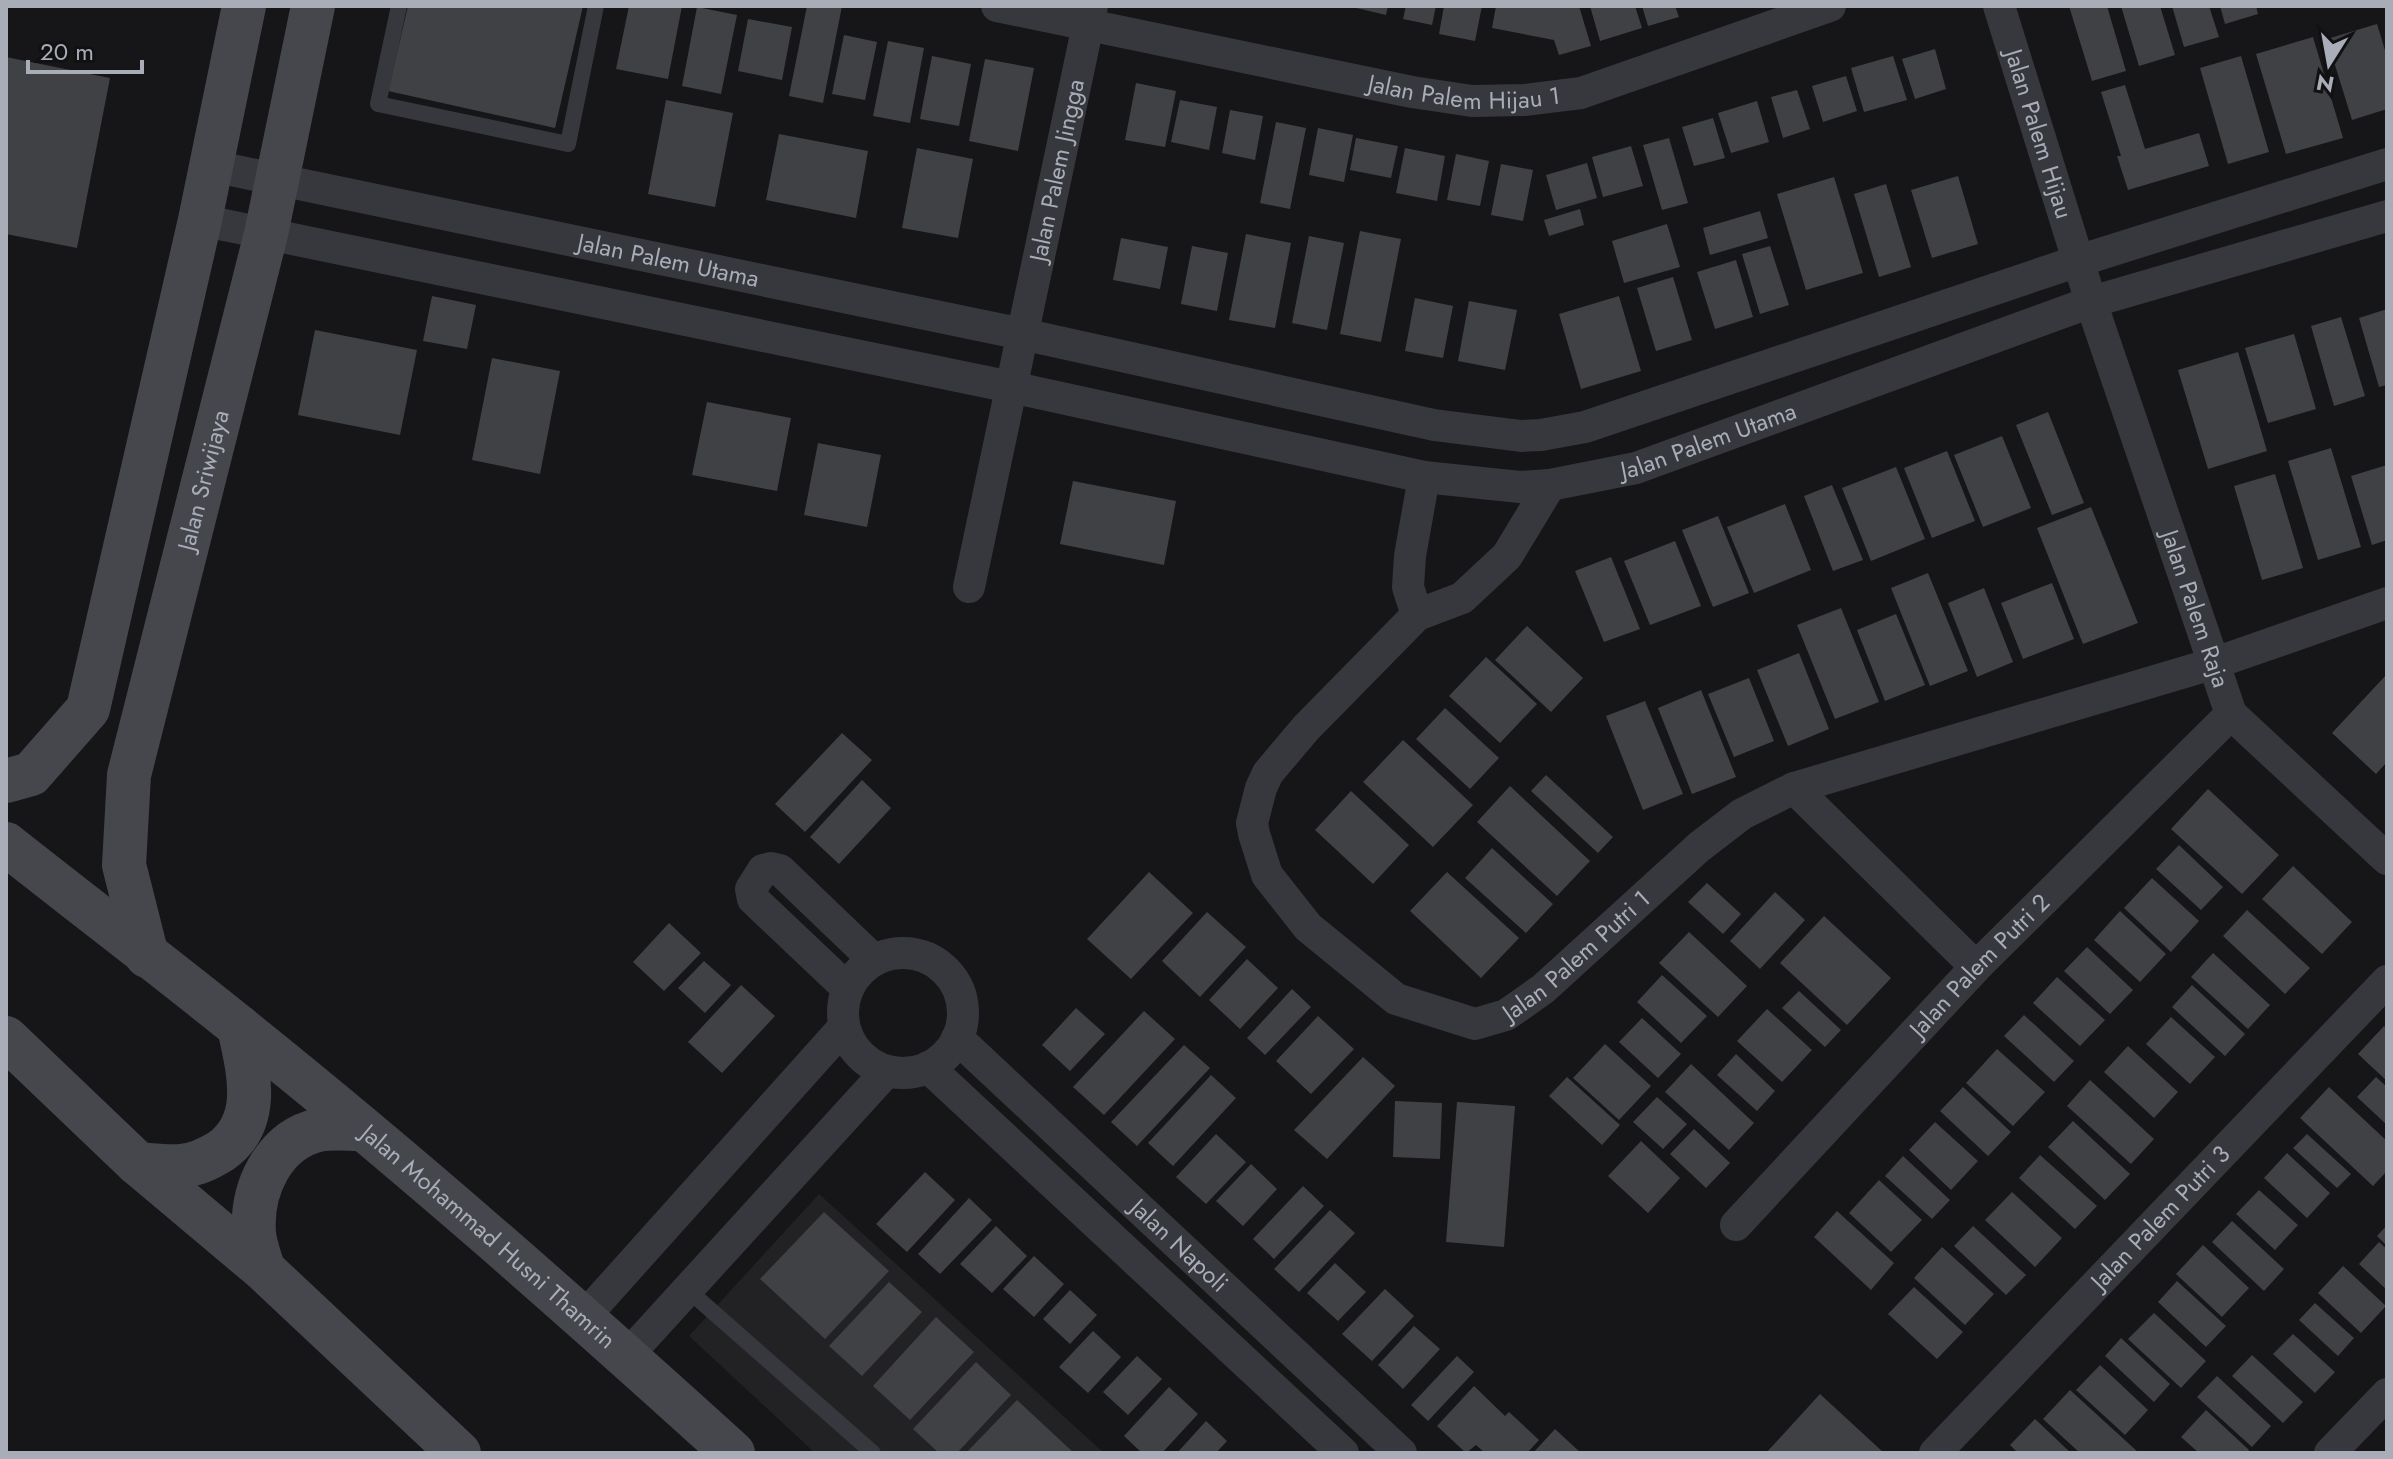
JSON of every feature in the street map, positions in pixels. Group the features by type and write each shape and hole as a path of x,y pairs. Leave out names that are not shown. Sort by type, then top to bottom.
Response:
{"street":[{"path":"6,781 31,774 88,709 212,166 244,6"},
{"name":"Jalan Sriwijaya","path":"147,956 124,865 129,775 286,238 297,183 313,6"},
{"name":"Jalan Palem Hijau 1","path":"997,6 1090,15 1435,96 1472,101 1524,100 1581,93 1830,6"},
{"name":"Jalan Palem Hijau","path":"1999,6 2091,302"},
{"name":"Jalan Palem Jingga","path":"1022,334 1090,15"},
{"name":"Jalan Palem Utama","path":"212,166 1022,334 1434,425 1497,434 1541,435 1585,427 2078,261 2387,164"},
{"name":"Jalan Palem Utama","path":"200,220 1011,387 1424,477 1475,484 1550,485 1636,468 2091,302 2387,216"},
{"name":"Jalan Palem Raja","path":"2091,302 2231,714 2387,859"},
{"path":"969,587 1022,334"},
{"path":"1417,615 1408,587 1410,556 1424,477"},
{"name":"Jalan Palem Putri 1","path":"1550,485 1507,556 1462,598 1417,615 1306,728 1268,773 1252,823 1267,875 1308,927 1396,999 1475,1024 1506,1015 1543,989 1699,847 1742,814 1794,788 2212,664 2387,603"},
{"name":"Jalan Palem Putri 2","path":"1736,1225 1976,967 2231,714"},
{"path":"1794,788 1976,967"},
{"name":"Jalan Mohammad Husni Thamrin","path":"6,844 239,1027 362,1129 584,1317 733,1453"},
{"path":"848,989 753,899 751,889 763,870 780,870 874,960"},
{"path":"893,954 913,954 931,961 947,973 961,999 962,1019 957,1038 945,1055 928,1067 909,1072 887,1071 860,1055 853,1047 844,1027 843,1008 848,989 859,972 874,960 893,954"},
{"name":"Jalan Palem Putri 3","path":"1935,1453 2387,981"},
{"path":"138,1164 181,1166 206,1161 232,1142 246,1122 250,1094 239,1027"},
{"path":"584,1317 844,1027"},
{"path":"6,1038 138,1164 263,1269 459,1453"},
{"name":"Jalan Napoli","path":"957,1038 1401,1453"},
{"name":"Jalan Napoli","path":"928,1067 1343,1453"},
{"path":"626,1357 887,1071"},
{"path":"263,1269 254,1236 254,1221 264,1173 286,1146 306,1134 322,1129 362,1129"},
{"path":"2330,1453 2387,1394"}],"lane":[{"path":"399,6 378,104 568,144 596,6"},
{"path":"688,1290 873,1453"}],"shaded area":[{"path":"819,1194 1104,1453 815,1453 689,1336"}],"building":[{"path":"408,6 583,6 555,128 388,91"},
{"path":"629,6 682,6 668,79 616,69"},
{"path":"807,6 842,6 823,103 789,96"},
{"path":"1348,6 1388,6 1386,15"},
{"path":"1406,6 1436,6 1432,25 1403,19"},
{"path":"1444,6 1482,6 1475,41 1439,34"},
{"path":"1496,6 1579,6 1591,46 1559,55 1554,40 1492,28"},
{"path":"1590,6 1635,6 1642,28 1600,41"},
{"path":"1642,6 1675,6 1679,17 1648,26"},
{"path":"2069,6 2107,6 2126,71 2092,81"},
{"path":"2121,6 2160,6 2175,55 2139,66"},
{"path":"2172,6 2209,6 2219,37 2184,47"},
{"path":"2220,6 2256,6 2258,14 2225,24"},
{"path":"697,7 737,15 721,94 682,86"},
{"path":"748,19 792,27 782,80 738,71"},
{"path":"2377,24 2387,57 2387,109 2352,120 2327,39"},
{"path":"844,35 877,42 865,100 832,94"},
{"path":"2313,37 2343,138 2286,154 2256,54"},
{"path":"888,41 924,48 910,123 873,116"},
{"path":"1935,49 1946,89 1915,99 1902,59"},
{"path":"932,56 971,64 959,126 920,119"},
{"path":"1893,56 1907,100 1864,112 1851,68"},
{"path":"2241,56 2269,152 2228,164 2200,68"},
{"path":"6,57 110,78 77,248 6,234"},
{"path":"985,59 1034,68 1018,151 969,141"},
{"path":"1846,76 1857,111 1823,122 1812,86"},
{"path":"1136,83 1176,91 1165,147 1125,140"},
{"path":"2125,85 2145,149 2199,133 2209,166 2128,190 2101,92"},
{"path":"1797,90 1810,129 1783,138 1771,97"},
{"path":"666,100 733,113 715,207 648,194"},
{"path":"1180,100 1217,107 1209,150 1171,142"},
{"path":"1757,101 1769,142 1731,153 1718,113"},
{"path":"1230,110 1263,116 1255,160 1222,153"},
{"path":"1713,118 1725,158 1694,166 1682,127"},
{"path":"1276,122 1306,128 1290,209 1260,203"},
{"path":"1318,128 1353,135 1344,182 1309,175"},
{"path":"779,134 868,151 856,218 766,200"},
{"path":"1356,138 1398,146 1391,178 1350,170"},
{"path":"1669,138 1688,203 1662,210 1643,145"},
{"path":"1631,146 1643,186 1603,197 1592,157"},
{"path":"917,148 973,159 958,238 902,228"},
{"path":"1405,148 1445,156 1437,201 1396,193"},
{"path":"1456,154 1489,161 1480,206 1447,200"},
{"path":"1587,163 1597,198 1556,210 1546,175"},
{"path":"1501,164 1533,170 1523,221 1491,215"},
{"path":"1958,176 1978,244 1932,258 1911,190"},
{"path":"1834,177 1863,273 1806,290 1777,194"},
{"path":"1886,184 1911,267 1879,277 1854,194"},
{"path":"1580,209 1584,225 1549,236 1544,220"},
{"path":"1760,211 1768,238 1710,255 1703,228"},
{"path":"1667,224 1680,267 1624,283 1612,241"},
{"path":"1360,231 1401,239 1381,342 1340,334"},
{"path":"1246,234 1291,243 1275,328 1229,320"},
{"path":"1309,236 1344,243 1327,330 1292,323"},
{"path":"1121,238 1168,247 1160,289 1113,280"},
{"path":"1192,246 1228,253 1217,311 1181,304"},
{"path":"1770,246 1789,305 1760,314 1742,254"},
{"path":"1736,260 1753,317 1715,329 1697,272"},
{"path":"1673,277 1692,340 1656,351 1637,288"},
{"path":"432,296 476,305 467,349 423,341"},
{"path":"1619,296 1641,371 1581,389 1559,314"},
{"path":"1415,298 1453,306 1443,358 1405,351"},
{"path":"1469,301 1517,310 1505,370 1458,361"},
{"path":"2387,309 2387,385 2379,387 2359,318"},
{"path":"2341,317 2365,396 2334,406 2311,326"},
{"path":"315,330 417,350 400,435 298,415"},
{"path":"2294,334 2316,409 2268,423 2245,348"},
{"path":"2238,352 2267,451 2208,469 2178,370"},
{"path":"492,358 560,371 540,474 472,460"},
{"path":"707,402 791,418 777,491 692,475"},
{"path":"2048,412 2084,503 2052,515 2016,425"},
{"path":"2002,436 2031,508 1983,527 1954,455"},
{"path":"818,443 881,455 867,527 804,515"},
{"path":"2331,448 2361,547 2318,560 2288,461"},
{"path":"1947,451 1975,521 1932,538 1904,468"},
{"path":"2387,465 2387,540 2372,545 2351,476"},
{"path":"1896,467 1925,539 1871,561 1842,488"},
{"path":"2275,474 2303,568 2262,580 2234,486"},
{"path":"1073,481 1176,501 1164,565 1060,544"},
{"path":"1832,485 1863,560 1833,571 1804,496"},
{"path":"1785,504 1811,570 1754,593 1727,527"},
{"path":"2091,507 2138,623 2083,644 2037,528"},
{"path":"1718,516 1749,593 1713,607 1682,530"},
{"path":"1675,541 1701,606 1650,625 1624,561"},
{"path":"1611,557 1640,629 1604,642 1575,571"},
{"path":"1928,573 1968,671 1930,686 1891,588"},
{"path":"2052,583 2074,639 2023,659 2001,603"},
{"path":"1984,588 2013,662 1977,677 1948,603"},
{"path":"1841,608 1879,702 1835,719 1797,625"},
{"path":"1896,614 1925,685 1885,701 1857,630"},
{"path":"1527,626 1583,678 1551,712 1495,660"},
{"path":"1799,653 1829,729 1788,746 1757,670"},
{"path":"1486,657 1537,704 1500,743 1449,696"},
{"path":"2387,674 2387,762 2376,774 2332,733"},
{"path":"1749,678 1774,741 1734,757 1708,694"},
{"path":"1701,690 1736,777 1692,794 1658,708"},
{"path":"1645,701 1683,794 1643,810 1606,716"},
{"path":"1445,708 1499,758 1470,789 1416,739"},
{"path":"842,733 872,760 805,832 775,804"},
{"path":"1403,740 1473,805 1433,847 1363,782"},
{"path":"1546,775 1613,837 1598,853 1531,791"},
{"path":"862,780 891,808 839,864 810,837"},
{"path":"1510,786 1590,861 1557,896 1477,822"},
{"path":"2208,789 2279,855 2242,894 2171,829"},
{"path":"1351,791 1409,845 1373,884 1315,830"},
{"path":"2179,845 2223,887 2201,910 2156,869"},
{"path":"1492,848 1553,904 1526,933 1465,878"},
{"path":"2293,866 2352,922 2322,954 2262,899"},
{"path":"1149,872 1193,913 1131,979 1087,939"},
{"path":"1447,872 1519,938 1481,978 1410,911"},
{"path":"2152,878 2199,921 2171,952 2124,908"},
{"path":"1707,883 1741,914 1723,934 1688,902"},
{"path":"1775,892 1805,920 1760,969 1730,941"},
{"path":"2247,910 2310,968 2285,994 2223,936"},
{"path":"2120,911 2166,954 2140,982 2094,940"},
{"path":"1207,912 1246,947 1200,997 1162,961"},
{"path":"1824,916 1891,978 1847,1025 1780,963"},
{"path":"669,923 701,953 664,991 633,962"},
{"path":"1689,932 1747,986 1718,1017 1659,963"},
{"path":"2087,947 2133,990 2110,1014 2064,971"},
{"path":"2213,953 2270,1005 2248,1029 2191,977"},
{"path":"1247,959 1278,988 1240,1029 1209,1000"},
{"path":"704,961 731,985 705,1013 678,988"},
{"path":"1662,975 1707,1016 1681,1043 1637,1002"},
{"path":"2057,977 2105,1020 2080,1046 2033,1003"},
{"path":"741,985 775,1016 722,1073 688,1042"},
{"path":"2192,985 2245,1034 2225,1056 2172,1007"},
{"path":"1292,989 1311,1007 1265,1055 1247,1038"},
{"path":"1799,991 1841,1030 1825,1047 1782,1008"},
{"path":"1076,1008 1105,1034 1070,1071 1042,1045"},
{"path":"1767,1009 1812,1050 1782,1082 1737,1041"},
{"path":"1144,1011 1175,1039 1104,1115 1073,1087"},
{"path":"2024,1015 2074,1061 2054,1082 2004,1036"},
{"path":"1318,1016 1354,1049 1311,1094 1276,1061"},
{"path":"2171,1017 2215,1057 2190,1084 2146,1044"},
{"path":"1642,1018 1681,1054 1658,1078 1619,1042"},
{"path":"2384,1026 2387,1029 2387,1081 2358,1054"},
{"path":"1605,1044 1651,1086 1619,1120 1573,1078"},
{"path":"1184,1045 1210,1068 1137,1146 1111,1122"},
{"path":"2128,1046 2178,1092 2154,1118 2104,1072"},
{"path":"1997,1049 2045,1092 2013,1126 1966,1083"},
{"path":"1736,1054 1775,1091 1757,1111 1717,1075"},
{"path":"1363,1057 1395,1086 1327,1159 1294,1130"},
{"path":"1691,1064 1754,1123 1729,1150 1665,1092"},
{"path":"1211,1075 1236,1098 1173,1166 1148,1143"},
{"path":"1567,1077 1620,1125 1602,1145 1549,1096"},
{"path":"2376,1077 2387,1087 2387,1125 2357,1097"},
{"path":"2090,1080 2154,1139 2131,1164 2067,1106"},
{"path":"1963,1087 2011,1132 1988,1156 1940,1111"},
{"path":"2329,1087 2387,1141 2387,1171 2373,1186 2300,1118"},
{"path":"1657,1097 1687,1124 1663,1149 1633,1122"},
{"path":"1395,1101 1442,1103 1440,1159 1393,1157"},
{"path":"1457,1102 1515,1106 1504,1247 1446,1242"},
{"path":"2073,1121 2130,1174 2105,1200 2048,1147"},
{"path":"1935,1122 1978,1161 1951,1190 1909,1150"},
{"path":"1694,1129 1730,1163 1706,1188 1670,1154"},
{"path":"1216,1134 1246,1162 1206,1204 1176,1177"},
{"path":"2307,1134 2351,1174 2337,1188 2293,1148"},
{"path":"1641,1141 1680,1178 1648,1213 1608,1176"},
{"path":"2287,1153 2330,1193 2307,1218 2264,1178"},
{"path":"2040,1155 2097,1206 2075,1229 2019,1178"},
{"path":"1903,1156 1950,1200 1932,1219 1885,1176"},
{"path":"1251,1164 1277,1189 1243,1226 1216,1201"},
{"path":"925,1172 955,1200 907,1252 876,1224"},
{"path":"1879,1180 1922,1220 1891,1252 1849,1213"},
{"path":"1303,1186 1324,1206 1274,1259 1253,1239"},
{"path":"2259,1190 2298,1225 2275,1250 2236,1214"},
{"path":"2012,1192 2062,1238 2035,1267 1985,1220"},
{"path":"969,1198 992,1220 940,1274 918,1254"},
{"path":"1330,1210 1355,1233 1299,1292 1274,1269"},
{"path":"1837,1211 1894,1263 1871,1290 1814,1237"},
{"path":"824,1212 889,1271 825,1339 760,1279"},
{"path":"2232,1221 2284,1269 2264,1291 2212,1242"},
{"path":"2387,1225 2387,1246 2377,1236"},
{"path":"996,1226 1027,1256 992,1293 960,1264"},
{"path":"1973,1226 2026,1275 2006,1295 1954,1246"},
{"path":"2379,1242 2387,1249 2387,1290 2359,1264"},
{"path":"2203,1245 2249,1288 2222,1317 2176,1274"},
{"path":"1942,1247 1994,1294 1965,1325 1914,1278"},
{"path":"1034,1256 1064,1284 1034,1317 1003,1289"},
{"path":"1335,1263 1366,1292 1338,1321 1307,1293"},
{"path":"2343,1266 2386,1306 2361,1333 2318,1293"},
{"path":"2177,1281 2226,1326 2206,1347 2158,1302"},
{"path":"889,1282 922,1312 862,1376 829,1346"},
{"path":"1914,1287 1963,1332 1937,1359 1888,1314"},
{"path":"1385,1289 1414,1316 1372,1361 1342,1334"},
{"path":"1070,1290 1097,1315 1070,1344 1043,1319"},
{"path":"2315,1303 2354,1338 2338,1356 2299,1320"},
{"path":"2154,1313 2206,1361 2181,1388 2128,1339"},
{"path":"936,1317 974,1352 910,1420 873,1386"},
{"path":"1414,1326 1440,1349 1403,1389 1378,1365"},
{"path":"1093,1331 1121,1357 1088,1393 1059,1367"},
{"path":"2293,1334 2335,1372 2315,1393 2273,1354"},
{"path":"2121,1338 2170,1384 2154,1402 2105,1356"},
{"path":"2252,1355 2303,1402 2283,1423 2232,1376"},
{"path":"1137,1356 1162,1379 1128,1415 1103,1392"},
{"path":"1457,1356 1474,1372 1428,1421 1411,1405"},
{"path":"976,1362 1011,1395 957,1453 939,1453 913,1429"},
{"path":"2100,1365 2148,1410 2125,1435 2076,1390"},
{"path":"2217,1376 2271,1426 2252,1447 2197,1397"},
{"path":"1474,1386 1505,1416 1509,1412 1539,1440 1527,1453 1485,1453 1476,1445 1466,1453 1437,1426"},
{"path":"1169,1387 1198,1414 1162,1453 1142,1453 1124,1436"},
{"path":"2070,1390 2139,1453 2080,1453 2043,1419"},
{"path":"1820,1394 1884,1453 1766,1453"},
{"path":"1017,1400 1074,1453 966,1453"},
{"path":"2206,1410 2249,1450 2247,1453 2199,1453 2181,1437"},
{"path":"2035,1419 2071,1453 2018,1453 2010,1445"},
{"path":"1206,1421 1227,1441 1216,1453 1177,1453"},
{"path":"1555,1429 1581,1453 1533,1453"}]}
